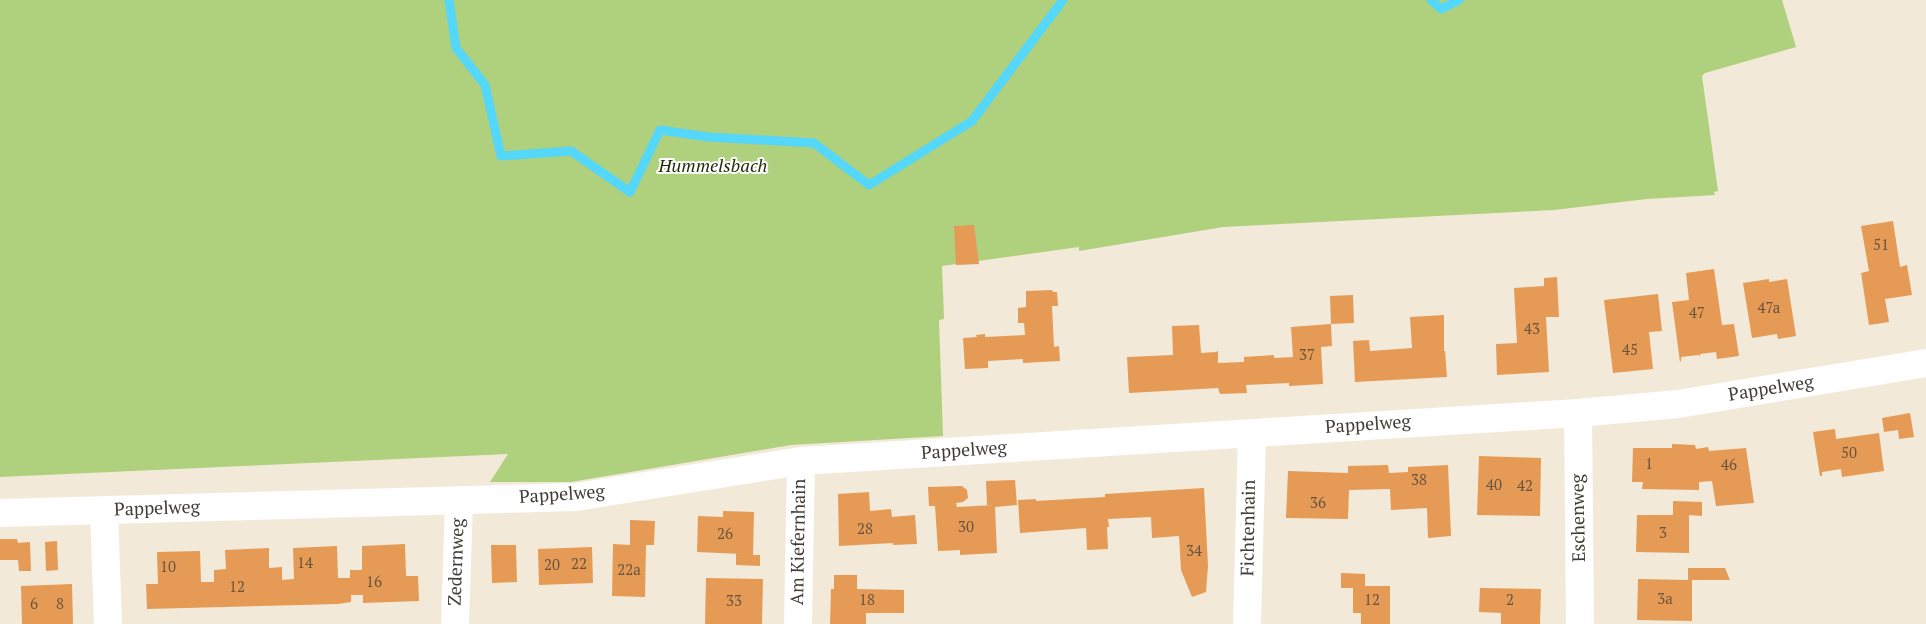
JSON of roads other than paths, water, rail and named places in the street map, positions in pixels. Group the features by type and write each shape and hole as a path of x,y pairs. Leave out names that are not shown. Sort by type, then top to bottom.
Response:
{"street":[{"name":"Pappelweg","path":"0,513 576,497 801,461 1578,413 1678,404 1926,363"},
{"name":"Eschenweg","path":"1578,413 1580,624"},
{"name":"Fichtenhain","path":"1247,624 1252,433"},
{"name":"Am Kiefernhain","path":"798,624 801,461"},
{"name":"Zedernweg","path":"455,624 459,501"},
{"path":"104,510 108,624"}],"waterway":[{"name":"Hummelsbach","path":"449,0 456,48 485,85 501,156 571,151 630,192 660,130 708,137 814,143 869,185 972,121 1063,0"},
{"path":"1431,0 1441,9 1459,0"}]}
